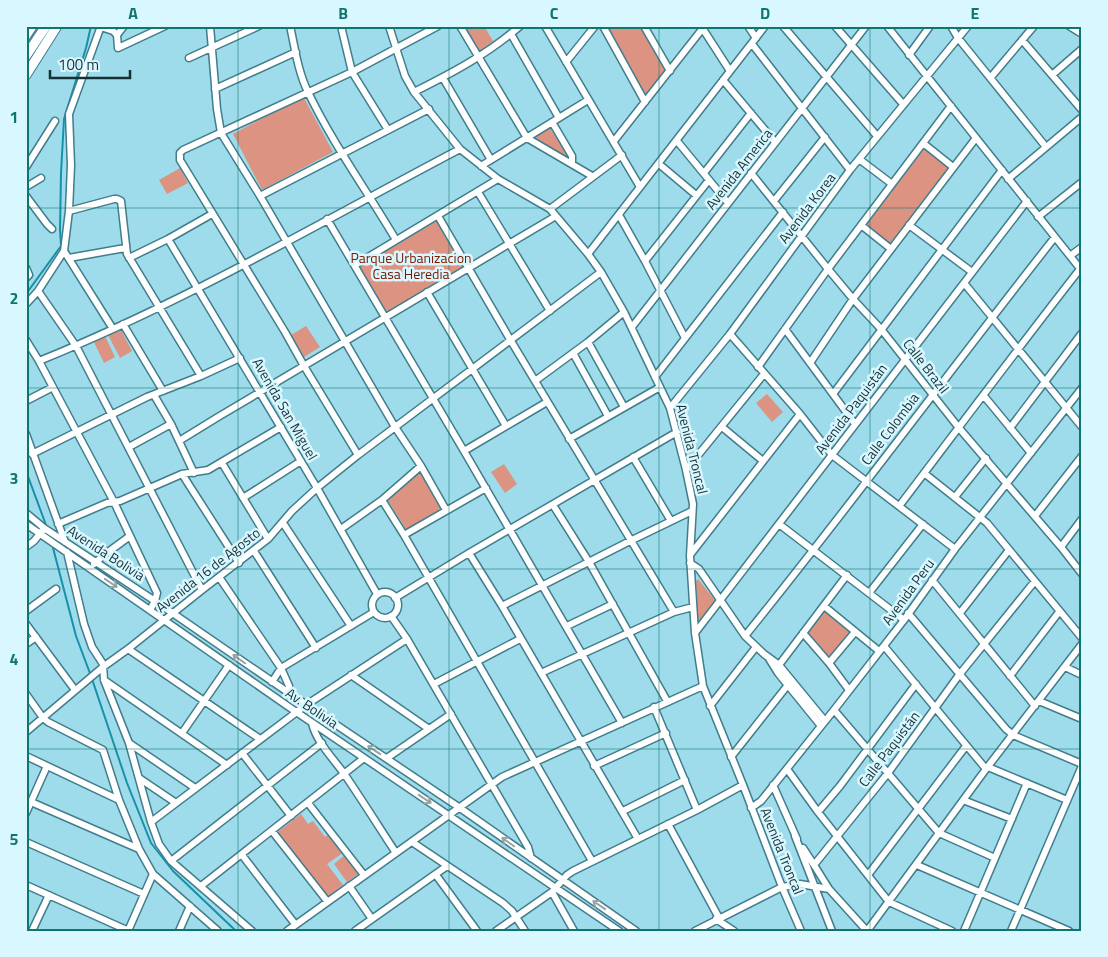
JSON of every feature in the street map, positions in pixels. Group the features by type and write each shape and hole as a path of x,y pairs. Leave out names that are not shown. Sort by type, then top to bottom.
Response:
{"highway":[{"path":"26,56 46,26"},
{"path":"26,75 57,26"}],"street":[{"path":"26,38 34,26"},
{"path":"117,35 124,26"},
{"path":"26,304 38,291 64,251 69,211 71,165 70,114 101,27 113,31 117,35 118,48 165,26"},
{"path":"210,26 220,133 260,196 285,242 346,341 395,428 421,466 446,510"},
{"path":"189,58 259,26"},
{"path":"290,26 300,73 307,92 342,154 396,240"},
{"path":"341,26 352,72 388,130"},
{"name":"Avenida Troncal","path":"389,26 404,76 414,92 460,149 498,179 550,209 588,254 601,272 632,327 670,408 693,504 690,559 695,633 702,686 801,931"},
{"path":"358,456 285,332 212,214 180,157 183,150 352,72 438,26"},
{"path":"460,26 527,138 592,176"},
{"path":"414,92 478,58 520,26"},
{"path":"545,26 640,187"},
{"path":"566,62 595,26"},
{"path":"603,26 645,102"},
{"path":"644,26 670,71"},
{"path":"748,26 754,41 802,109 850,170"},
{"path":"588,254 765,26"},
{"path":"783,26 877,136"},
{"path":"835,26 903,104"},
{"name":"Avenida America","path":"632,327 866,26"},
{"path":"886,26 1081,270 1018,348 960,428 900,505"},
{"path":"909,54 930,26"},
{"path":"951,26 958,38 1046,147"},
{"name":"Avenida Korea","path":"670,408 730,334 858,159 968,26"},
{"path":"991,77 1034,26"},
{"path":"1069,26 1082,34"},
{"path":"614,141 670,71 702,27 730,71"},
{"path":"511,34 559,118"},
{"path":"1022,40 1082,110"},
{"path":"1052,75 1082,49"},
{"path":"216,89 296,52"},
{"path":"443,78 491,160"},
{"path":"723,80 775,142"},
{"path":"480,166 588,100"},
{"path":"758,367 828,269 951,106"},
{"path":"260,196 428,109"},
{"path":"704,173 750,113"},
{"path":"1008,179 1082,118"},
{"path":"26,166 55,121"},
{"path":"552,122 572,156 572,164"},
{"path":"774,201 825,137"},
{"path":"810,363 853,299 976,138"},
{"path":"676,140 728,203"},
{"path":"923,143 953,168"},
{"path":"39,360 76,346 199,289 460,149"},
{"path":"550,209 622,155"},
{"path":"858,159 892,184"},
{"path":"659,164 696,195"},
{"path":"833,394 1002,170"},
{"name":"Calle Brazil","path":"752,173 828,269 881,329 960,428 1082,574"},
{"path":"26,187 41,178"},
{"path":"355,265 498,179"},
{"path":"645,261 709,180"},
{"path":"1038,217 1082,182"},
{"path":"478,192 550,311"},
{"path":"26,196 52,229"},
{"path":"69,211 118,199 121,204 125,248 129,258 201,376"},
{"name":"Avenida Paquistán","path":"695,633 1027,201"},
{"path":"654,377 783,212"},
{"path":"129,258 212,214"},
{"path":"619,215 685,338"},
{"path":"438,216 510,342 674,612"},
{"path":"179,441 556,216"},
{"path":"327,220 511,530 622,723"},
{"path":"861,225 891,249"},
{"path":"909,225 972,272"},
{"name":"Calle Colombia","path":"745,636 814,551 1055,237"},
{"name":"Avenida San Miguel","path":"168,239 317,488 377,594"},
{"path":"1070,256 1082,246"},
{"path":"69,258 125,248"},
{"path":"64,251 113,329"},
{"path":"26,268 28,275 26,278"},
{"name":"Avenida 16 de Agosto","path":"26,732 103,667 254,551 317,488 601,272"},
{"path":"964,283 1082,427"},
{"path":"38,291 76,346 202,590"},
{"path":"427,292 506,426"},
{"path":"535,381 588,342 624,312"},
{"path":"124,324 163,391"},
{"path":"785,329 855,424"},
{"path":"1010,428 1082,333"},
{"path":"730,334 800,414 832,455 900,505 955,549"},
{"path":"26,340 39,360 114,502 157,594 156,601 150,610"},
{"path":"588,342 624,407"},
{"path":"573,353 608,416"},
{"path":"32,454 111,414 240,358"},
{"path":"686,470 764,374"},
{"path":"26,401 53,387"},
{"path":"569,439 660,387"},
{"name":"Avenida Peru","path":"751,808 761,801 834,710 904,620 1006,482 1082,388"},
{"path":"154,395 172,424 194,473"},
{"path":"984,396 1031,453"},
{"path":"464,451 547,402"},
{"path":"800,414 690,559 699,569 745,636 779,665 789,683 825,720"},
{"path":"129,447 172,424"},
{"path":"58,524 106,502 114,502 182,474 208,470 281,427"},
{"path":"722,427 764,461"},
{"path":"396,598 469,553 677,432"},
{"path":"26,434 64,541 84,624 92,647 103,667 104,680 129,743 159,844 171,861 252,931"},
{"path":"1035,516 1082,456"},
{"path":"633,457 671,521"},
{"path":"955,497 986,458"},
{"path":"243,498 301,461"},
{"path":"222,463 268,539"},
{"path":"341,529 382,500 421,466"},
{"path":"924,473 980,516 1082,638"},
{"path":"182,474 239,563"},
{"path":"404,536 486,488"},
{"path":"382,500 592,861"},
{"path":"553,505 589,562 667,701"},
{"path":"502,606 692,511"},
{"name":"Avenida Bolivia","path":"26,513 43,533 54,534 173,613"},
{"path":"1061,547 1082,519"},
{"path":"283,523 351,626"},
{"path":"26,524 43,533 26,547"},
{"path":"779,524 904,620"},
{"path":"869,593 923,524"},
{"name":"Av. Bolivia","path":"43,533 91,569 554,890"},
{"path":"91,569 96,562 130,536"},
{"path":"960,614 1009,550"},
{"path":"254,551 316,648"},
{"path":"469,553 638,839"},
{"path":"779,665 847,576"},
{"path":"220,577 281,668 289,686 289,694"},
{"path":"932,580 1010,676 1037,704 1082,719"},
{"name":"Calle Paquistán","path":"814,866 888,773 959,675 1035,581"},
{"path":"26,611 56,589"},
{"path":"389,592 396,598 397,606 391,616 384,618 374,612 372,604 377,594 389,592"},
{"path":"567,626 613,604"},
{"path":"824,606 855,632 882,648 916,684 934,709 987,768 1067,800"},
{"path":"540,672 674,612 693,607"},
{"path":"272,682 281,668 374,612"},
{"path":"1010,676 1059,612"},
{"name":"Av. Bolivia","path":"173,613 289,694 460,808 562,880"},
{"path":"908,613 1006,729 1013,735 1082,765 1011,931"},
{"path":"391,616 407,639 492,784 528,847 531,858"},
{"path":"26,624 75,690"},
{"path":"829,663 855,632"},
{"path":"803,633 849,690"},
{"path":"26,644 36,637"},
{"path":"151,822 296,712 407,639"},
{"path":"434,684 520,639"},
{"path":"796,836 829,889 867,931 963,800 1082,644"},
{"path":"710,706 756,647"},
{"path":"128,649 260,739"},
{"path":"768,656 821,726"},
{"path":"182,733 229,665"},
{"path":"1065,667 1082,675"},
{"path":"351,675 429,729"},
{"path":"104,680 226,765"},
{"path":"731,756 789,683"},
{"path":"818,812 840,786 916,684"},
{"path":"286,931 502,777 702,686"},
{"path":"26,694 43,718 103,750 119,800 139,850 153,874 218,931"},
{"path":"654,707 697,810"},
{"path":"834,710 939,833 995,858"},
{"path":"387,758 451,714"},
{"path":"312,723 322,743 396,853"},
{"path":"594,766 666,733"},
{"path":"129,743 195,788"},
{"path":"171,861 322,743"},
{"path":"868,875 966,746"},
{"path":"242,753 292,816"},
{"path":"26,756 119,800"},
{"path":"202,886 364,758"},
{"path":"26,813 48,766"},
{"path":"787,769 818,812 889,902 952,931"},
{"path":"138,778 176,803"},
{"path":"623,811 685,780"},
{"path":"964,931 1027,783"},
{"path":"496,931 554,890 573,871 697,810 743,785"},
{"path":"773,785 796,836 832,931"},
{"path":"963,800 1012,819"},
{"path":"32,802 139,850"},
{"path":"308,803 364,875"},
{"path":"668,824 718,919 734,931"},
{"path":"272,831 327,901"},
{"path":"26,842 144,894"},
{"path":"412,842 503,903 516,917 525,931"},
{"path":"242,855 295,924"},
{"path":"917,865 1020,909 1058,929 1070,931"},
{"path":"355,931 447,866"},
{"path":"26,885 128,931 153,874"},
{"path":"436,875 477,931"},
{"path":"562,880 636,931"},
{"path":"695,931 782,887 800,884 829,889"},
{"path":"349,886 372,919"},
{"path":"554,890 574,931"},
{"path":"554,890 619,931"},
{"path":"32,931 48,895"},
{"path":"179,931 190,906"}],"green space":[{"path":"471,26 484,26 493,41 478,52 465,30"},
{"path":"605,26 640,26 667,71 645,96"},
{"path":"303,96 333,152 262,190 233,134"},
{"path":"550,128 571,161 534,138"},
{"path":"925,148 949,168 890,244 865,225"},
{"path":"180,168 188,183 167,194 159,180"},
{"name":"Parque Urbanizacion Casa Heredia","path":"436,219 465,266 386,314 358,267"},
{"path":"306,326 320,347 304,357 291,335"},
{"path":"120,328 132,351 120,358 108,335"},
{"path":"105,336 115,357 104,363 94,342"},
{"path":"767,394 783,412 772,422 756,403"},
{"path":"504,464 517,484 505,493 491,472"},
{"path":"420,472 443,509 407,531 387,499"},
{"path":"698,579 715,600 701,619 698,620 696,581"},
{"path":"824,609 851,630 829,658 807,632"},
{"path":"301,814 308,824 313,821 325,837 329,834 344,852 327,864 343,885 326,898 276,833"},
{"path":"345,855 358,874 347,882 334,864"}],"waterway":[{"path":"26,294 61,246 61,173 64,119 91,26"},
{"path":"26,471 46,525"},
{"path":"52,544 76,636 127,783 151,843 173,871 236,931"}]}
